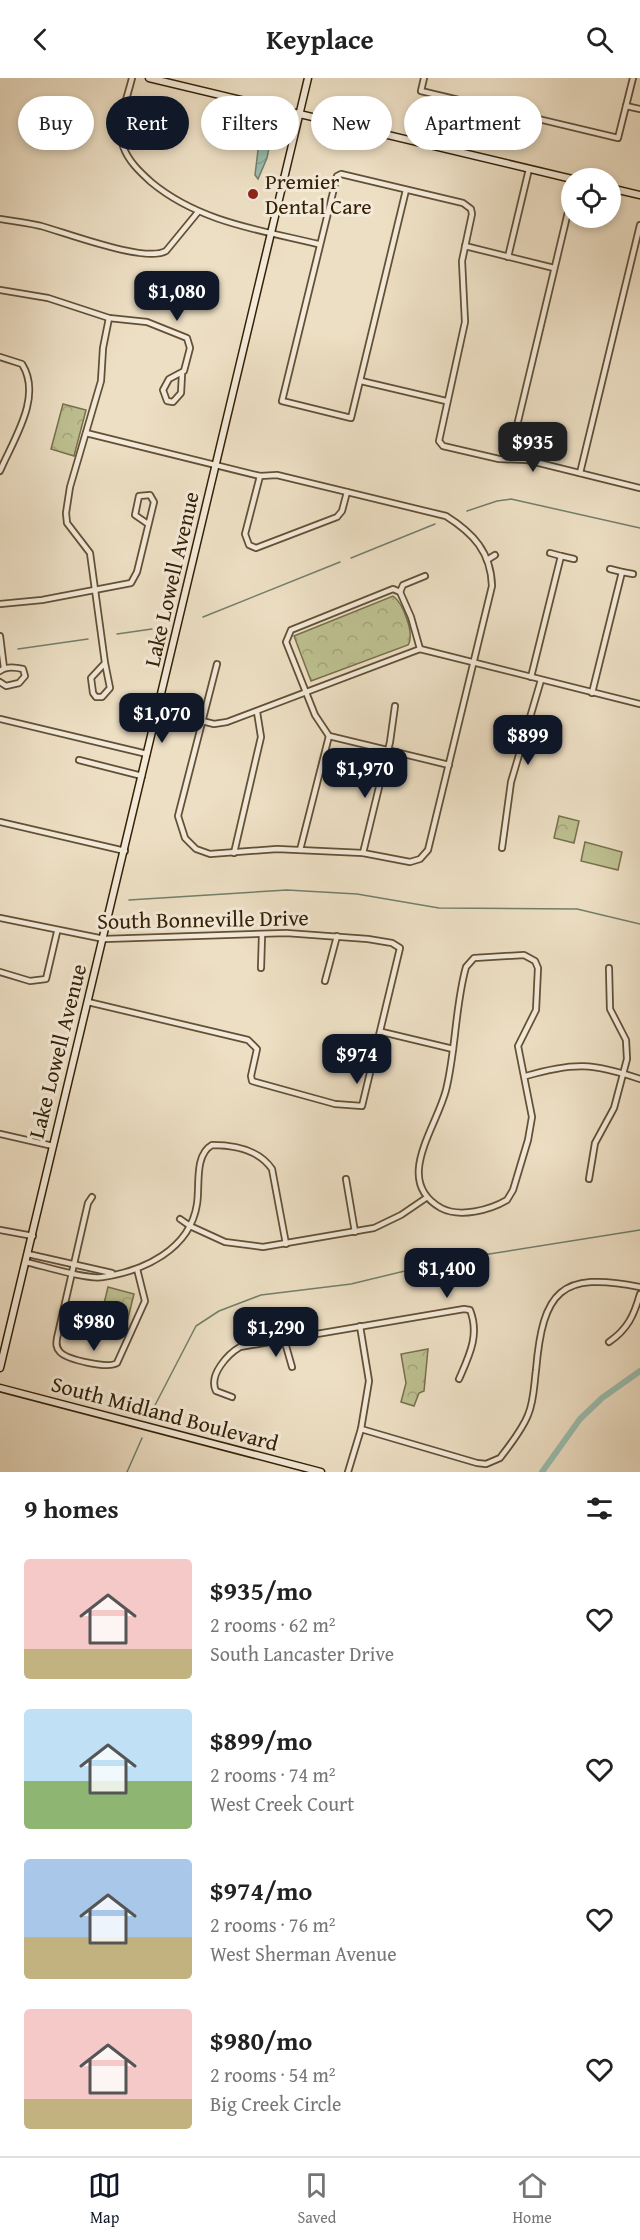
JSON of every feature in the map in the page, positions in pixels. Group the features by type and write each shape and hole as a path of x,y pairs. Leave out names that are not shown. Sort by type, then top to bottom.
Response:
{"main road":[{"path":"149,78 561,176"},
{"name":"Lake Lowell Avenue","path":"0,1368 308,78"},
{"path":"621,191 640,195"},
{"name":"South Midland Boulevard","path":"0,1388 321,1472"}],"street":[{"path":"132,78 121,130 123,146 130,161 159,188 198,212 318,244"},
{"path":"424,78 421,91 618,138 633,78"},
{"path":"626,106 640,109"},
{"path":"508,256 530,169"},
{"path":"406,190 351,418 282,401 318,244 337,176 341,174 463,203 471,208 462,278 465,322 439,441 443,446 508,459 527,460 640,488"},
{"path":"0,219 41,226 73,237 148,254 166,251 198,212"},
{"path":"580,473 640,225"},
{"path":"508,459 564,228"},
{"path":"465,246 554,268"},
{"path":"0,290 48,298 109,318 147,322 187,338 190,348 178,398 173,402 167,401 163,395 166,382 182,374"},
{"path":"105,663 91,678 93,693 96,697 102,697 110,688 90,554 67,523 66,513 70,487 101,381 103,348 109,318"},
{"path":"0,357 22,363 29,390 20,430 0,471"},
{"path":"361,381 446,401"},
{"path":"86,433 260,476 276,475 446,516 469,531 483,548 492,586 428,850 420,859 410,862 363,853 300,850 210,854 196,849 180,828 180,808 217,664"},
{"path":"260,476 246,534 247,543 256,548 337,517 342,511 347,492"},
{"path":"0,604 42,600 131,583 137,572 154,502 150,495 145,494 139,496 135,515 148,525"},
{"path":"550,553 574,559"},
{"path":"487,560 495,555"},
{"path":"531,677 561,556"},
{"path":"610,569 633,574"},
{"path":"592,693 622,572"},
{"path":"420,649 411,617 400,592 403,585 425,576"},
{"path":"400,592 393,590 291,630 286,642 321,728 329,736 449,765"},
{"path":"0,636 2,670 23,669 24,676 19,683 6,686 0,682"},
{"path":"158,710 214,724 227,722 420,649 640,704"},
{"path":"502,848 511,782 528,731 541,680"},
{"path":"363,853 388,750 395,706"},
{"path":"234,853 261,738 257,711"},
{"path":"0,719 147,754"},
{"path":"300,850 329,736"},
{"path":"79,760 142,776"},
{"path":"0,822 124,851"},
{"name":"South Bonneville Drive","path":"0,918 57,932 104,939 262,934 337,936 399,945 400,955 382,1032"},
{"path":"0,972 30,981 46,979 57,932"},
{"path":"261,968 262,934"},
{"path":"325,981 337,936"},
{"path":"491,956 530,957 538,968 538,994 536,1010 518,1046 518,1055 526,1076 532,1117 531,1129 510,1198 502,1203 466,1213 448,1211 426,1198 420,1190 418,1165 446,1089 453,1049 464,974 470,962 491,956"},
{"path":"589,1179 595,1143 614,1108 624,1074 626,1040 610,1009 609,968"},
{"path":"88,1002 248,1040 257,1049 252,1081 335,1104 362,1106 382,1032 453,1049"},
{"path":"526,1076 576,1065 640,1079"},
{"path":"0,1134 52,1146"},
{"path":"27,1258 72,1272 102,1277 137,1269 170,1250 190,1227 198,1204 204,1150 212,1145 225,1145 261,1157 272,1169 286,1244"},
{"path":"346,1179 355,1232"},
{"path":"92,1197 88,1203 56,1345 67,1357 107,1367 117,1363 121,1358 143,1308 144,1294 137,1269"},
{"path":"180,1219 190,1227 243,1246 263,1248 330,1234 355,1232 383,1224 426,1198"},
{"path":"0,1230 33,1236"},
{"path":"27,1258 112,1273"},
{"path":"361,1429 477,1463 494,1462 500,1458 528,1416 534,1395 544,1320 554,1299 569,1286 580,1283 602,1282 640,1287"},
{"path":"609,1342 621,1334 633,1318 640,1294"},
{"path":"232,1397 219,1393 214,1386 229,1353 240,1347 444,1311 470,1310 475,1335 473,1346 459,1379"},
{"path":"348,1472 361,1429 369,1381 360,1326"},
{"path":"284,1339 292,1367"}],"green space":[{"path":"63,404 86,410 74,456 51,449"},
{"path":"393,596 401,605 407,619 410,634 408,645 311,681 294,636"},
{"path":"559,816 579,821 574,843 554,838"},
{"path":"585,842 622,852 618,870 581,861"},
{"path":"108,1287 134,1294 127,1322 101,1316"},
{"path":"428,1349 424,1391 419,1393 414,1406 401,1402 406,1383 401,1354"}],"water":[{"path":"258,150 269,150 258,179 255,175"}],"waterway":[{"path":"467,511 511,499 640,528"},
{"path":"351,558 435,524"},
{"path":"203,617 340,562"},
{"path":"117,634 152,629"},
{"path":"18,649 88,639"},
{"path":"129,900 287,890 357,894 439,908 577,909 640,924"},
{"path":"451,1260 640,1230"},
{"path":"152,1411 196,1326 219,1311 261,1295 351,1284 442,1262"},
{"path":"542,1472 580,1419 602,1398 640,1371"},
{"path":"127,1472 142,1438"}],"place":[{"name":"Premier Dental Care","path":"253,194"}]}
